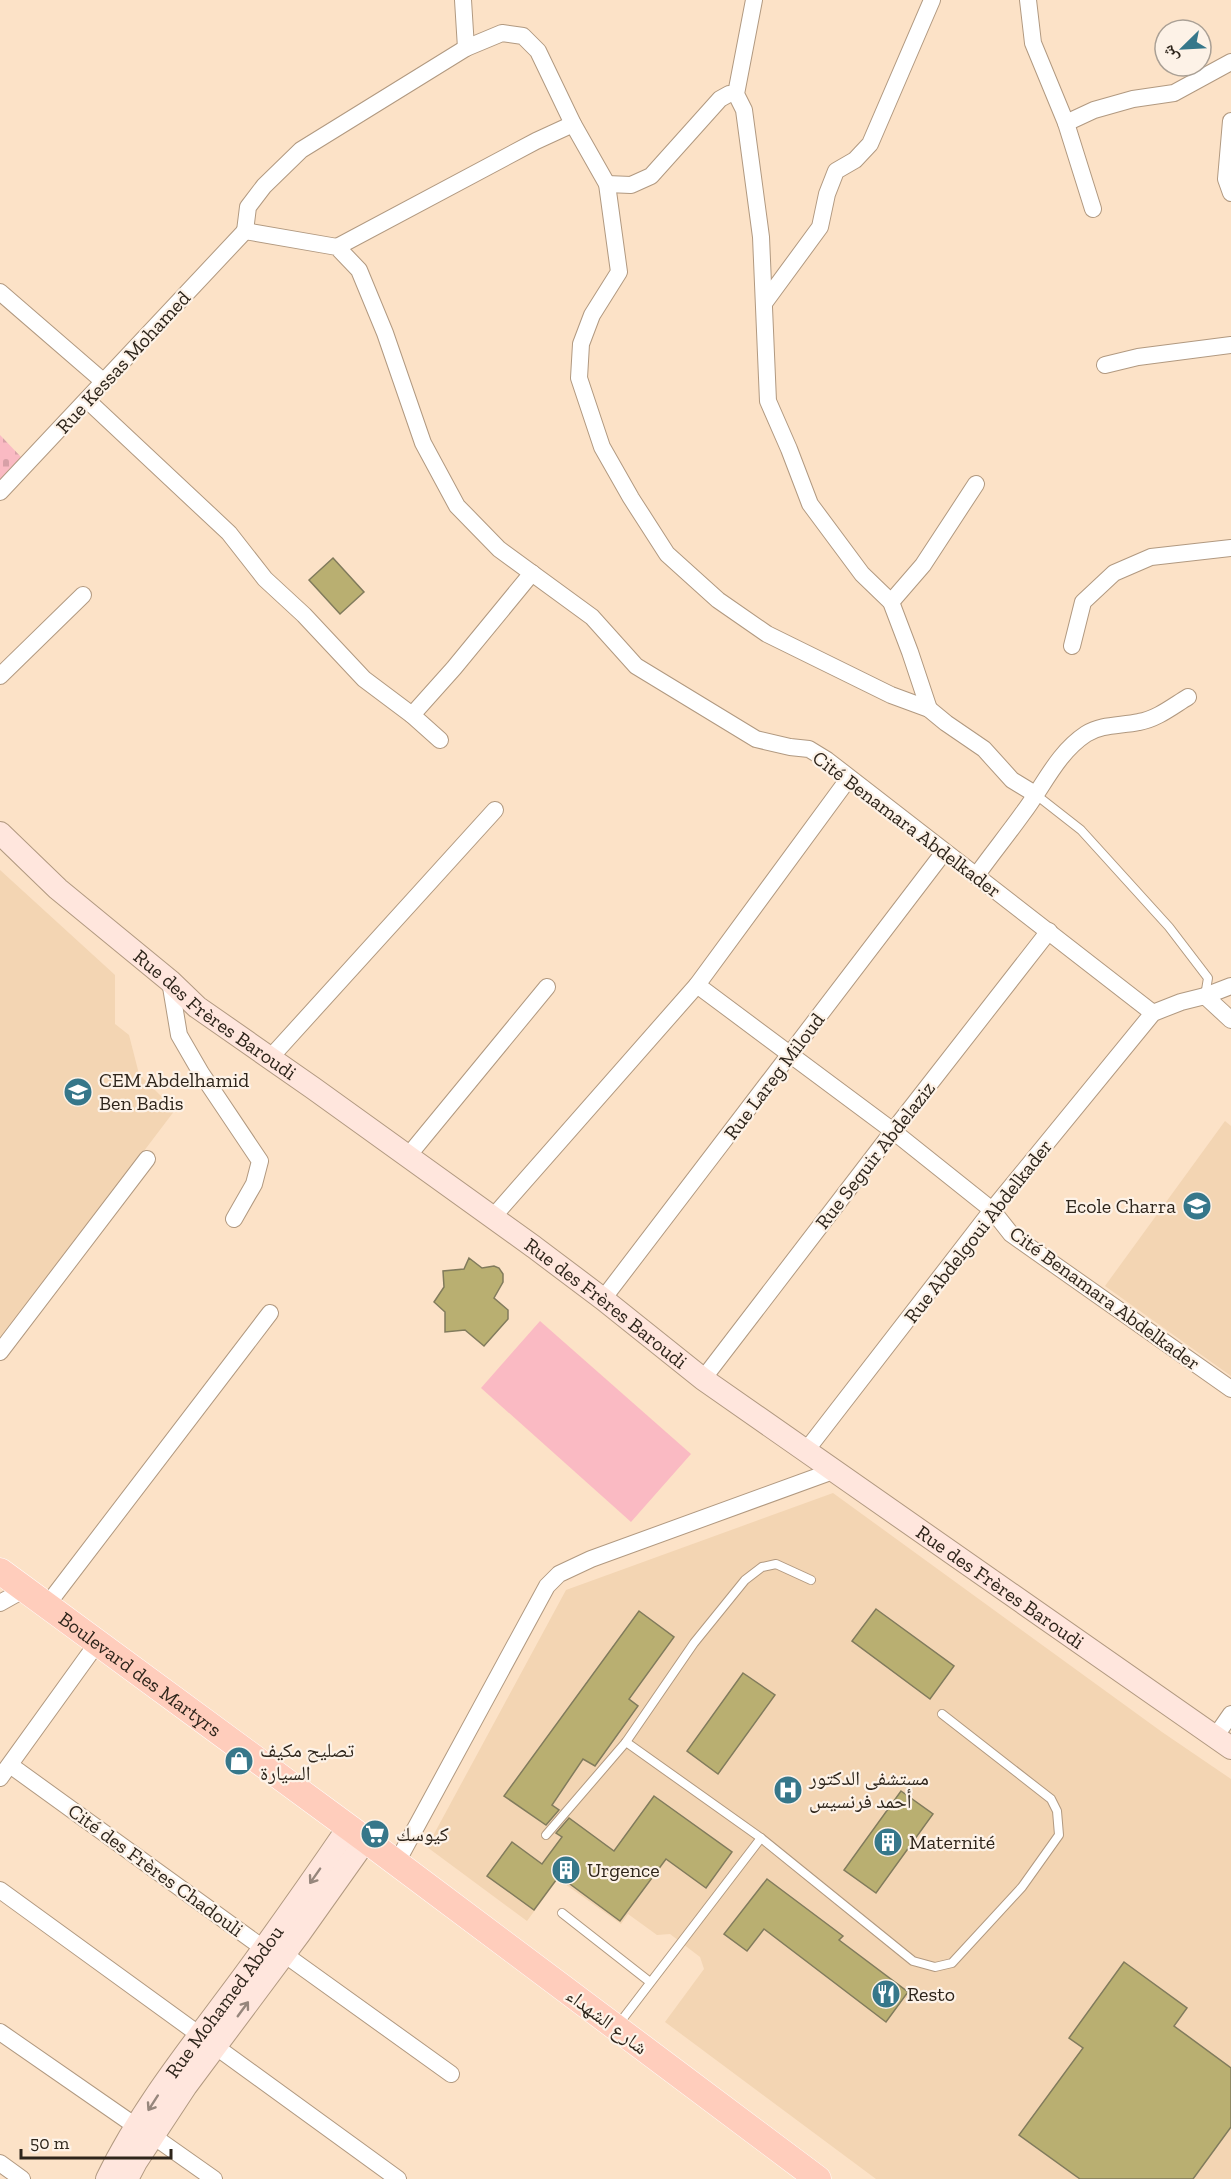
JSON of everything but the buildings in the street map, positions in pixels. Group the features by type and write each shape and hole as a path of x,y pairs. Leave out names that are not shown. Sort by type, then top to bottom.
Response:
{"main road":[{"name":"Boulevard des Martyrs","path":"0,1570 396,1864"},
{"name":"شارع الشهداء","path":"396,1864 818,2179"}],"street":[{"path":"463,0 466,48"},
{"path":"754,0 736,94 744,110 747,127 760,237 765,302 768,401 810,504 862,574 891,602 929,709"},
{"path":"765,302 820,227 826,194 836,171 855,160 870,144 932,0"},
{"path":"1028,0 1033,43 1066,123 1093,209"},
{"path":"573,124 536,141 337,247 245,231 248,207 264,186 301,150 466,48 502,33 523,36 538,51 573,124 607,184 619,272 591,315 581,344 579,378 602,447 667,554 718,600 767,634 891,695 929,709 984,749 1012,780 1035,794"},
{"path":"1066,123 1094,110 1133,99 1174,93 1231,62"},
{"path":"607,184 631,185 651,176 720,99 729,94 736,94"},
{"path":"1231,121 1226,179 1231,193"},
{"name":"Rue Kessas Mohamed","path":"0,492 245,231"},
{"name":"Cité Benamara Abdelkader","path":"337,247 359,270 385,333 423,443 457,506 499,549 592,617 636,666 756,739 809,749 827,760 1153,1012"},
{"path":"0,292 104,382"},
{"path":"1106,364 1138,357 1231,345"},
{"path":"87,400 229,533 265,579 304,615 364,679 412,715 440,740"},
{"path":"891,602 923,565 976,484"},
{"path":"1072,646 1083,602 1114,573 1151,557 1231,548"},
{"path":"412,715 532,573"},
{"path":"0,676 83,595"},
{"path":"976,876 1045,778 1069,749 1087,733 1115,724 1140,722 1154,718 1188,697"},
{"path":"493,1217 697,985 849,778"},
{"path":"270,1058 495,810"},
{"name":"Rue des Frères Baroudi","path":"0,832 58,889 170,981 197,1007 493,1217 603,1299 703,1379 1223,1742"},
{"name":"Rue Lareg Miloud","path":"603,1299 944,852"},
{"name":"Rue Seguir Abdelaziz","path":"703,1379 1049,931"},
{"path":"170,981 179,1035 201,1073 260,1161 254,1184 234,1219"},
{"name":"Cité Benamara Abdelkader","path":"697,985 893,1131 992,1210 1011,1234 1231,1389"},
{"path":"1153,1012 1231,986"},
{"path":"408,1156 547,987"},
{"path":"1205,996 1231,1020"},
{"name":"Rue Abdelgoui Abdelkader","path":"805,1452 992,1210 1153,1012"},
{"path":"0,1352 147,1160"},
{"path":"47,1605 270,1314"},
{"path":"396,1864 548,1586 559,1574 591,1559 833,1471"},
{"path":"0,1603 25,1588"},
{"name":"Cité des Frères Chadouli","path":"98,1642 5,1772 274,1951 451,2074"},
{"path":"1223,1742 1231,1714"},
{"name":"Rue Mohamed Abdou","path":"107,2179 119,2154 145,2131 357,1834"},
{"path":"0,1890 398,2179"},
{"path":"0,2032 214,2179"},
{"name":"Rue Mohamed Abdou","path":"127,2179 145,2131"},
{"path":"0,2163 22,2179"}],"lane":[{"path":"1035,794 1081,830 1169,927 1208,978 1205,996"},
{"path":"546,1835 626,1742 694,1643 745,1580 762,1567 776,1564 811,1580"},
{"path":"626,1742 761,1838 913,1961 935,1966 952,1963 1022,1887 1059,1834 1057,1811 1050,1799 942,1713"},
{"path":"616,2028 761,1838"},
{"path":"562,1913 650,1982"}],"shaded area":[{"name":"CEM Abdelhamid Ben Badis","path":"0,870 115,975 115,1024 129,1035 139,1074 175,1110 0,1341"},
{"name":"Ecole Charra","path":"1225,1121 1231,1126 1231,1376 1105,1286"},
{"name":"مستشفى الدكتور أحمد فرنسيس","path":"833,1493 1162,1732 1231,1779 1231,2179 876,2179 665,2022 704,1969 700,1957 670,1934 657,1935 628,1914 621,1924 558,1879 527,1921 427,1847 566,1590"}],"green space":[{"path":"0,435 22,458 0,481"},
{"path":"540,1321 691,1454 631,1522 481,1388"}],"place":[{"name":"CEM Abdelhamid Ben Badis","path":"78,1092"},
{"name":"Ecole Charra","path":"1197,1206"},
{"name":"تصليح مكيف السيارة","path":"239,1761"},
{"name":"مستشفى الدكتور أحمد فرنسيس","path":"788,1790"},
{"name":"كيوسك","path":"375,1834"},
{"name":"Maternité","path":"888,1842"},
{"name":"Urgence","path":"566,1870"},
{"name":"Resto","path":"886,1994"}]}
